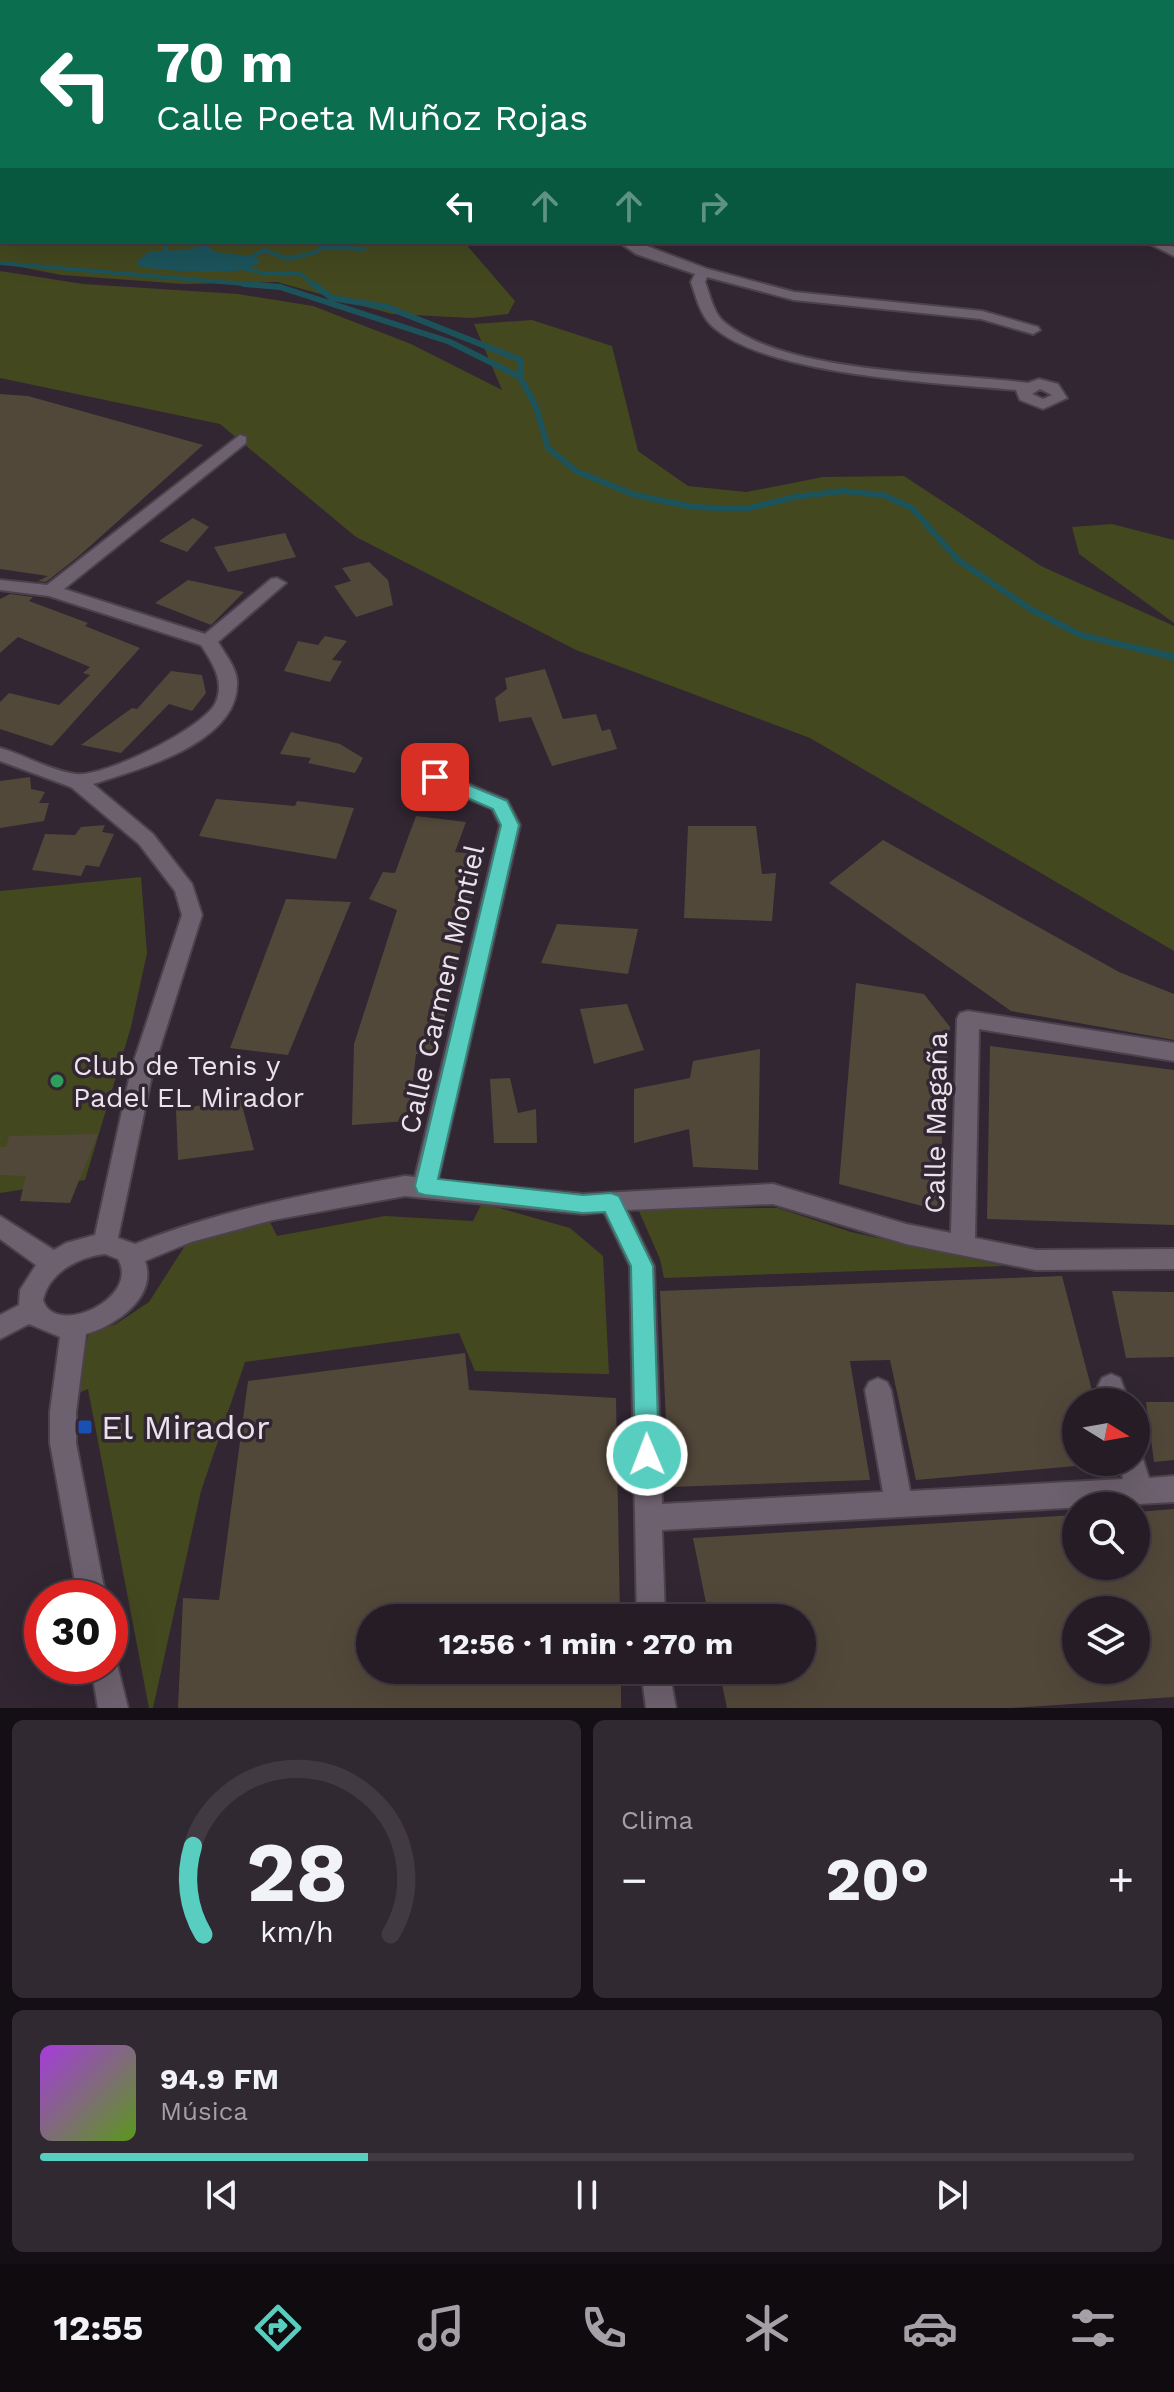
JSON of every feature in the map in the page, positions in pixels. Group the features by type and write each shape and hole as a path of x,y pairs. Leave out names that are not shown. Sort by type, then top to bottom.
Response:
{"street":[{"path":"629,244 703,272 794,296 982,315 1033,330"},
{"path":"703,272 698,282 714,321 750,345 879,372 1027,387"},
{"path":"51,591 240,440"},
{"path":"208,641 277,583"},
{"path":"0,585 51,591 208,641 228,680 224,708 203,730 165,752 78,782"},
{"path":"0,754 78,782 146,839 185,889 192,915 142,1070 105,1244"},
{"name":"Calle Carmen Montiel","path":"413,767 500,805 510,825 425,1186"},
{"name":"Calle Magaña","path":"963,1246 968,1019 1174,1052"},
{"path":"131,1256 188,1233 273,1210 388,1187 425,1186 583,1204 773,1194 906,1234 1036,1260 1174,1259"},
{"path":"611,1202 642,1266 651,1604"},
{"path":"0,1226 53,1263"},
{"path":"105,1244 117,1246 131,1256 135,1267 134,1280 121,1302 99,1319 74,1327 45,1323 32,1310 36,1284 53,1263 77,1249 105,1244"},
{"path":"0,1328 32,1310"},
{"path":"74,1327 63,1412 63,1443 89,1580"},
{"path":"878,1390 899,1504"},
{"path":"1135,1476 1139,1491"},
{"path":"648,1518 1174,1489"},
{"path":"108,1684 113,1708"},
{"path":"657,1684 661,1708"}],"green space":[{"path":"0,244 466,244 515,301 508,314 472,318 392,314 277,282 184,284 61,275 0,263"},
{"path":"0,271 83,284 238,294 313,306 411,344 502,390 474,324 532,320 612,346 638,451 688,486 746,492 823,477 904,476 1041,566 1174,626 1174,951 810,738 576,650 356,537 220,424 0,378"},
{"path":"1112,524 1174,540 1174,623 1079,554 1072,527"},
{"name":"Club de Tenis y Padel EL Mirador","path":"141,877 147,953 131,1027 85,1180 0,1193 0,891"},
{"path":"482,1203 570,1228 603,1256 609,1374 475,1371 459,1333 245,1362 201,1491 153,1708 149,1708 128,1598 128,1580 125,1580 88,1389 71,1396 89,1334 116,1324 149,1302 188,1241 269,1220 277,1236 385,1216 473,1221"},
{"path":"778,1208 851,1232 1004,1266 664,1278 660,1259 638,1209"}],"water":[{"path":"205,245 216,252 255,257 260,262 238,270 204,272 141,267 136,262 150,251 184,250"}],"building":[{"path":"0,394 28,396 203,445 79,556 46,582 38,581 48,576 0,569"},
{"path":"193,518 209,527 187,552 159,541"},
{"path":"285,533 296,557 228,572 214,547"},
{"path":"369,562 388,580 393,605 356,617 334,586 351,581 342,568"},
{"path":"188,580 244,592 211,625 155,603"},
{"path":"10,594 33,597 29,601 88,623 85,626 140,648 52,746 0,729 0,702 9,693 59,705 90,675 83,673 90,667 18,637 0,653 0,599"},
{"path":"325,636 347,641 332,660 342,661 330,682 284,671 298,641 318,645"},
{"path":"545,669 563,719 596,714 602,731 610,729 617,749 552,766 531,717 499,722 495,698 507,689 505,678"},
{"path":"171,671 202,675 206,693 192,711 169,704 121,753 81,745 132,708 137,709"},
{"path":"291,732 340,744 363,758 355,773 308,763 311,758 280,754"},
{"path":"30,777 31,789 45,792 39,803 49,803 44,821 0,828 0,781"},
{"path":"216,799 295,806 297,801 354,808 336,859 199,836"},
{"path":"416,816 466,822 455,852 484,855 480,876 436,1054 416,1054 408,1121 352,1125 354,1044 397,910 369,899 383,872 395,873"},
{"path":"105,825 102,832 114,834 99,867 86,865 81,876 32,870 45,834 75,835 81,827"},
{"path":"688,826 756,826 762,874 776,873 772,921 684,918"},
{"path":"883,840 1119,972 1174,994 1174,1040 1011,1011 829,883"},
{"path":"286,899 351,902 288,1055 230,1048"},
{"path":"557,924 638,929 628,974 541,963"},
{"path":"856,983 924,994 950,1027 937,1210 839,1184"},
{"path":"627,1004 644,1050 594,1064 580,1009"},
{"path":"990,1046 1174,1070 1174,1225 987,1219"},
{"path":"760,1049 758,1170 693,1167 689,1129 634,1143 634,1089 690,1078 693,1061"},
{"path":"510,1078 518,1113 536,1109 537,1143 494,1143 490,1079"},
{"path":"240,1098 254,1150 178,1160 176,1110"},
{"path":"98,1134 70,1203 20,1201 26,1176 0,1175 0,1147 6,1147 9,1136"},
{"path":"1062,1276 1091,1388 1062,1388 1062,1467 916,1480 890,1360 850,1361 870,1480 669,1487 660,1291"},
{"path":"1112,1291 1174,1292 1174,1357 1126,1358"},
{"path":"465,1353 469,1390 616,1398 620,1604 356,1604 356,1684 621,1684 621,1708 178,1708 183,1598 219,1600 248,1381"},
{"path":"1150,1402 1174,1402 1174,1460 1154,1462"},
{"path":"1174,1509 1174,1697 1011,1708 727,1708 722,1684 816,1684 816,1604 706,1604 693,1538 1062,1516 1062,1580 1150,1580 1150,1511"}],"waterway":[{"path":"165,244 167,256"},
{"path":"247,259 265,250 287,259 314,253 323,247 364,249"},
{"path":"0,263 267,286"},
{"path":"238,267 266,274 299,273 316,286"},
{"path":"244,284 280,287 450,342 520,377"},
{"path":"313,284 332,298 387,307 521,360 520,377"},
{"path":"520,377 536,407 548,448 576,471 635,495 693,507 745,509 795,497 843,491 883,495 912,508 958,560 1032,610 1081,635 1144,650"},
{"path":"1136,648 1174,657"}],"place":[{"name":"Club de Tenis y Padel EL Mirador","path":"57,1081"},
{"name":"El Mirador","path":"85,1427"}],"route":[{"path":"435,777 500,805 510,825 425,1186 583,1204 611,1202 642,1266 647,1455"}]}
